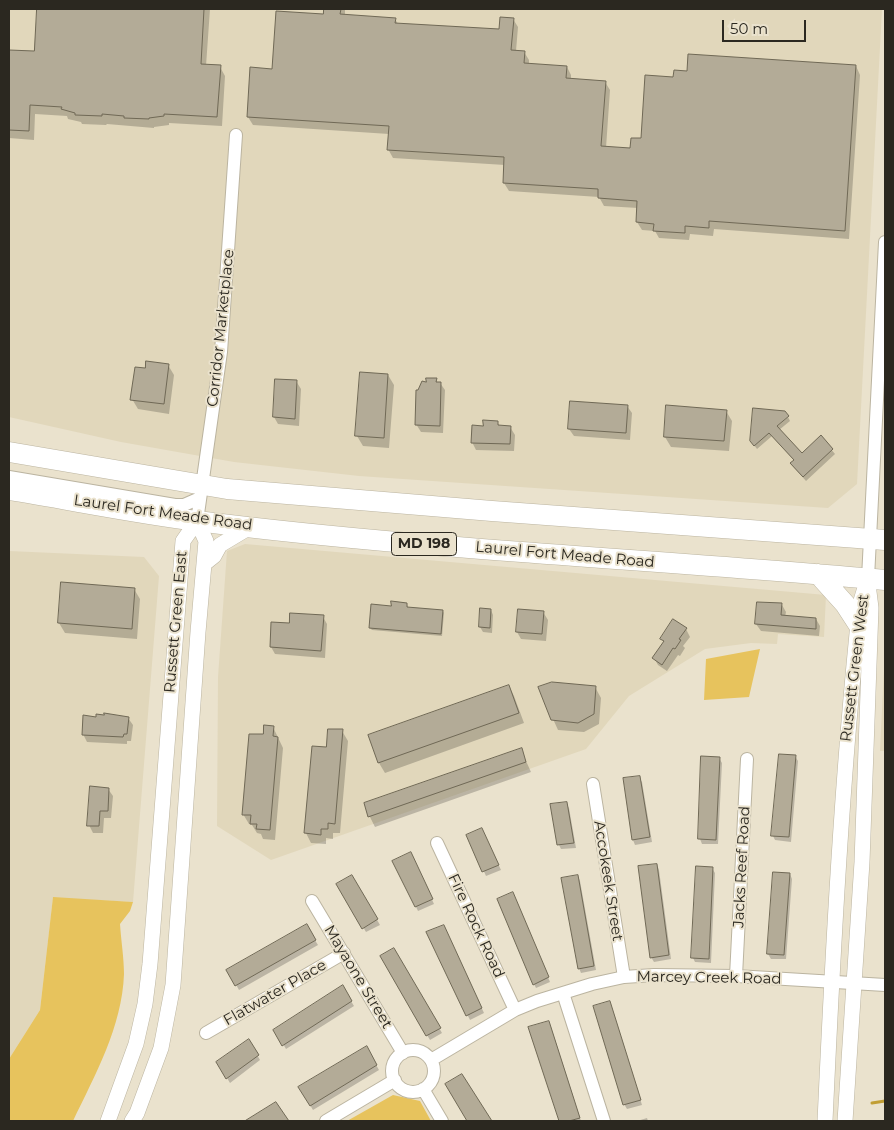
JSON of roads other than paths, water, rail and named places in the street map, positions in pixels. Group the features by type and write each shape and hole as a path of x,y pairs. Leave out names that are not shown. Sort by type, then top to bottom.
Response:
{"main road":[{"path":"9,452 200,491 227,489 877,539"},
{"name":"Laurel Fort Meade Road","path":"9,490 197,521 453,546 876,579"},
{"path":"818,574 845,604 858,624"}],"street":[{"name":"Corridor Marketplace","path":"197,521 221,352 236,135"},
{"path":"876,579 885,242"},
{"path":"9,477 175,505 184,505 200,491"},
{"name":"Russett Green East","path":"132,1121 137,1113 161,1048 173,985 206,541 197,521"},
{"name":"Russett Green East","path":"108,1121 136,1044 145,1004 183,541 197,521"},
{"path":"204,564 214,556 220,544 251,526"},
{"name":"Russett Green West","path":"825,1121 842,794 860,604 876,579"},
{"name":"Russett Green West","path":"845,1121 862,862 871,608 876,579"},
{"name":"Jacks Reef Road","path":"736,976 747,759"},
{"name":"Accokeek Street","path":"593,784 624,977"},
{"name":"Fire Rock Road","path":"437,843 515,1010"},
{"name":"Mayaone Street","path":"312,901 404,1053"},
{"name":"Flatwater Place","path":"206,1033 344,953"},
{"name":"Marcey Creek Road","path":"431,1060 515,1010 592,984 624,977 654,975 736,976 885,985"},
{"path":"564,993 604,1121"},
{"path":"416,1050 422,1052 431,1060 434,1066 432,1079 423,1089 417,1091 404,1090 395,1080 393,1068 398,1057 404,1053 416,1050"},
{"path":"326,1121 395,1080"},
{"path":"423,1089 442,1121"}],"waterway":[{"path":"872,1103 885,1101"}]}
